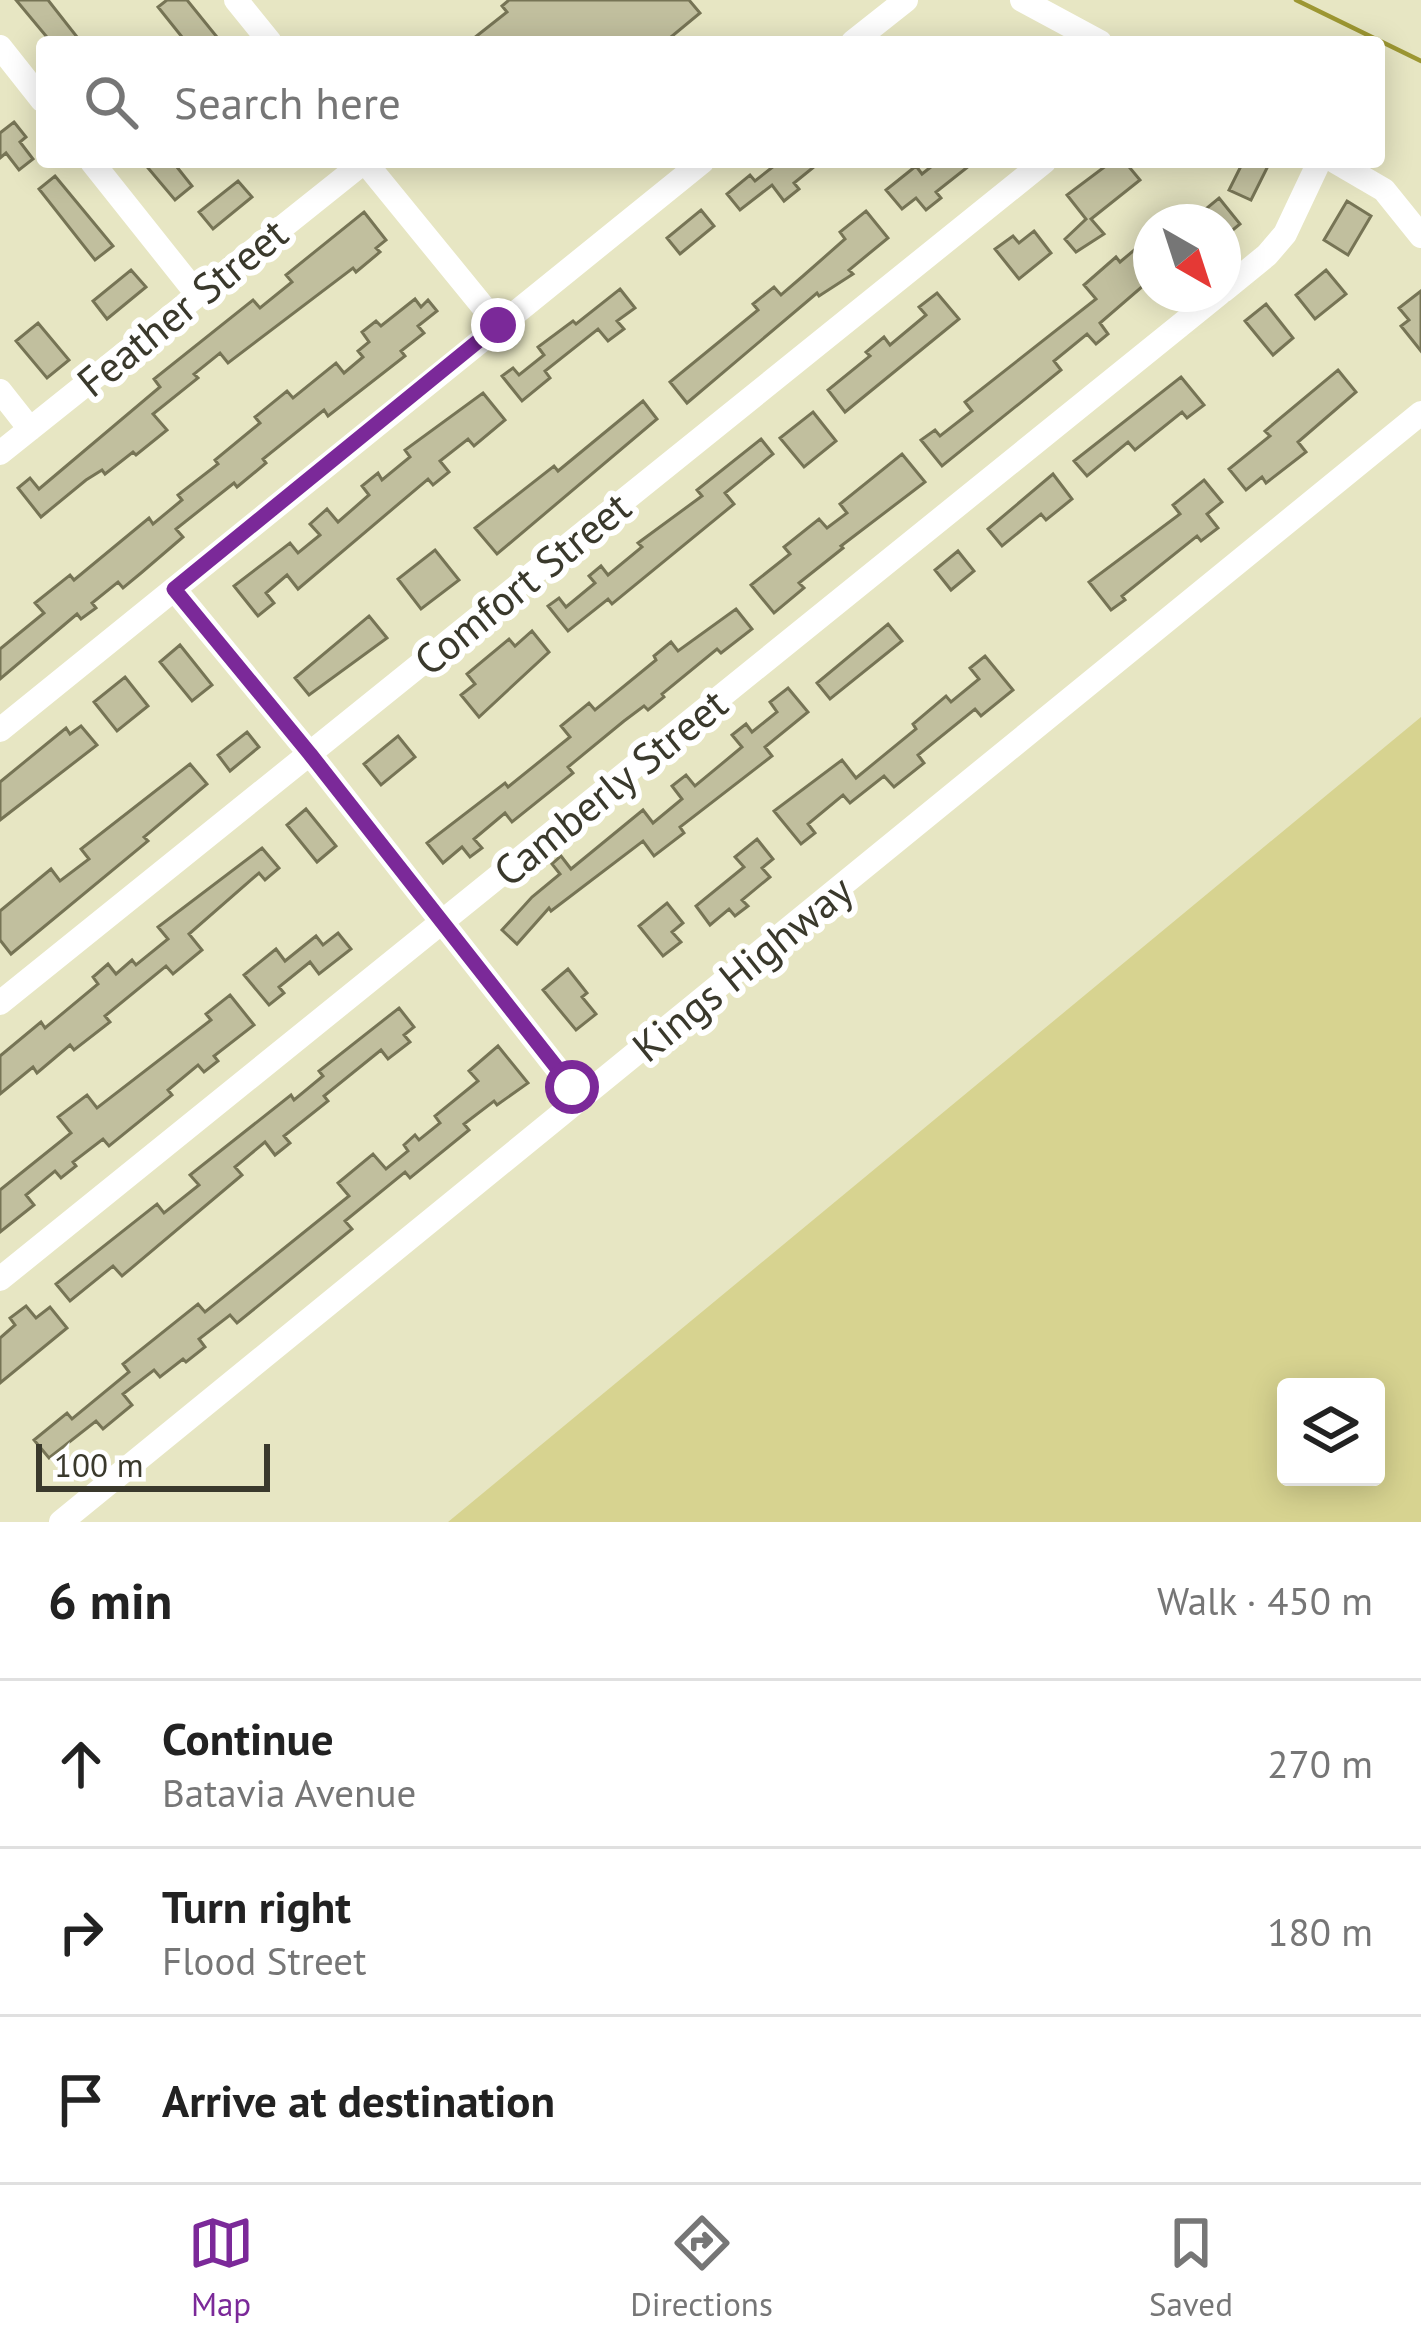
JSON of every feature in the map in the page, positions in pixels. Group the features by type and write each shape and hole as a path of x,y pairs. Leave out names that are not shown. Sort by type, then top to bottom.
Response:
{"street":[{"path":"236,0 265,36"},
{"path":"861,36 906,0"},
{"path":"1022,0 1089,36"},
{"path":"0,47 36,92"},
{"path":"97,168 197,294"},
{"name":"Feather Street","path":"0,453 357,168"},
{"path":"370,168 498,325"},
{"path":"0,730 694,168"},
{"name":"Comfort Street","path":"0,1003 1037,168"},
{"name":"Camberly Street","path":"1241,276 1285,234 1315,168"},
{"path":"1346,168 1384,190 1421,236"},
{"name":"Camberly Street","path":"0,1280 1196,312"},
{"path":"0,391 30,429"},
{"name":"Kings Highway","path":"61,1522 1421,413"},
{"path":"174,589 581,1099"}],"shaded area":[{"path":"1421,717 1421,1522 448,1522"}],"building":[{"path":"16,0 48,0 76,36 46,36"},
{"path":"167,0 187,0 216,36 181,36 158,7"},
{"path":"509,0 689,0 700,13 672,36 477,36 507,12 502,6"},
{"path":"14,122 26,137 20,142 33,159 19,170 6,153 0,158 0,133"},
{"path":"148,168 178,168 192,186 175,200"},
{"path":"771,168 813,168 794,183 799,189 784,201 772,185 740,210 727,194 750,175 755,181"},
{"path":"914,168 922,174 930,168 966,168 936,192 941,198 926,210 916,198 902,209 886,190"},
{"path":"1103,168 1130,168 1140,180 1091,219 1104,234 1076,252 1065,239 1086,219 1067,195"},
{"path":"1240,168 1267,168 1251,200 1229,190"},
{"path":"55,176 113,246 95,260 39,189"},
{"path":"238,181 252,197 213,229 199,212"},
{"path":"1347,201 1371,216 1348,255 1324,240"},
{"path":"701,210 714,226 680,254 667,238"},
{"path":"866,211 888,238 849,270 853,274 817,293 687,403 670,382 758,310 753,304 774,287 781,295 803,276 845,239 840,232"},
{"path":"364,212 386,240 376,248 380,252 228,363 220,353 194,374 198,378 153,414 167,430 136,455 133,452 105,474 102,470 86,480 41,517 18,488 30,478 39,489 160,387 154,379 253,300 260,308 292,282 286,275"},
{"path":"1034,231 1051,253 1019,279 995,249 1013,236 1019,243"},
{"path":"1133,251 1133,295 1100,323 1108,334 1096,344 1087,334 1054,361 1061,370 942,466 921,440 935,430 940,436 972,411 965,402 1096,299 1084,285 1116,257 1120,262"},
{"path":"131,270 146,287 107,319 93,301"},
{"path":"1326,270 1346,294 1315,319 1296,295"},
{"path":"620,289 635,308 617,321 624,329 608,341 598,329 545,371 550,378 522,401 502,376 513,368 519,375 544,355 538,347"},
{"path":"1421,291 1421,351 1401,326 1409,320 1399,308"},
{"path":"937,293 959,319 845,412 828,390 870,356 866,352 884,337 890,345 926,315 919,307"},
{"path":"415,299 421,307 428,300 437,311 418,326 424,333 401,351 405,356 328,416 324,410 263,459 266,463 237,487 234,483 176,529 183,537 123,588 118,582 92,603 96,608 81,619 77,614 0,679 0,649 44,613 35,603 70,575 74,580 149,518 153,524 182,500 178,495 218,464 215,460 260,423 255,417 287,391 293,398 336,363 344,373 363,357 358,351 369,342 362,332 376,321 381,326"},
{"path":"1266,304 1293,338 1273,355 1245,321"},
{"path":"38,323 69,360 47,378 16,341"},
{"path":"1338,370 1356,392 1298,442 1306,452 1266,483 1262,477 1246,490 1229,469 1270,436 1265,431"},
{"path":"1181,377 1204,405 1187,418 1182,412 1135,450 1128,442 1087,476 1074,461"},
{"path":"483,393 505,420 474,446 468,439 440,461 449,472 433,485 428,479 298,589 287,575 266,593 274,603 258,616 234,586 290,543 298,553 320,535 310,524 327,509 338,522 369,495 362,486 378,473 382,480 410,457 405,450"},
{"path":"643,401 657,419 497,554 475,528 554,466 558,471"},
{"path":"813,412 836,441 804,467 780,438"},
{"path":"761,439 773,454 725,493 734,504 612,604 608,599 568,631 548,606 559,598 566,607 595,583 589,576 601,566 608,575 642,547 638,543 702,496 697,490"},
{"path":"902,454 925,482 841,546 774,613 751,585 790,554 784,547 819,519 827,528 847,513 840,504"},
{"path":"1053,474 1072,499 1046,520 1041,514 1002,546 988,529"},
{"path":"1204,480 1222,502 1207,514 1218,528 1201,541 1197,536 1111,610 1089,582 1180,514 1173,505"},
{"path":"435,550 459,580 421,609 398,579"},
{"path":"958,551 974,571 951,590 935,570"},
{"path":"736,609 752,629 721,653 717,649 648,710 644,706 624,721 568,767 573,773 512,822 505,813 474,839 482,848 470,857 462,847 443,863 427,843 570,737 561,726 589,703 595,710 671,642 678,651"},
{"path":"369,616 387,638 309,695 295,678"},
{"path":"888,624 902,641 830,699 817,683"},
{"path":"532,631 549,652 479,717 461,695 475,684 467,674 509,639 515,646"},
{"path":"180,645 212,685 192,701 160,662"},
{"path":"985,656 1013,690 981,716 975,709 918,755 924,763 894,787 884,776 850,803 843,795 808,824 815,833 801,844 774,811 842,760 856,778 916,729 913,724 946,696 951,702 979,679 970,668"},
{"path":"125,677 148,706 117,731 94,702"},
{"path":"788,688 808,712 765,747 772,756 680,827 684,833 654,856 643,841 551,911 549,908 517,944 502,930 560,874 552,864 561,856 571,869 643,810 653,823 682,799 672,786 686,775 695,786 742,747 732,735 746,724 752,732 777,712 770,702"},
{"path":"81,726 97,745 0,820 0,782 66,728 70,734"},
{"path":"247,732 259,747 230,771 218,755"},
{"path":"398,736 415,757 381,785 364,764"},
{"path":"190,764 207,784 144,837 148,841 11,954 0,940 0,911 51,869 60,881 89,859 81,849"},
{"path":"306,809 336,846 317,862 287,825"},
{"path":"757,839 773,859 762,868 770,877 742,900 748,906 735,916 729,909 710,925 696,906 744,867 735,857"},
{"path":"262,848 279,868 265,880 259,873 189,934 202,950 173,974 166,966 105,1016 110,1022 74,1050 70,1045 37,1073 33,1067 0,1094 0,1056 41,1022 45,1028 98,984 93,977 108,964 116,974 132,960 136,965 168,939 158,927"},
{"path":"667,903 683,923 672,932 681,942 663,956 639,926"},
{"path":"338,933 351,949 319,974 310,962 279,987 284,993 269,1005 244,975 276,949 285,961 316,936 323,945"},
{"path":"568,969 596,1014 576,1030 543,990"},
{"path":"230,995 254,1025 214,1056 218,1061 204,1072 198,1065 168,1090 172,1095 109,1146 103,1139 61,1178 55,1171 26,1195 34,1205 0,1232 0,1190 71,1133 58,1117 87,1095 97,1108 211,1020 206,1014"},
{"path":"399,1008 414,1027 404,1035 410,1042 388,1059 381,1050 324,1096 328,1101 284,1136 290,1143 275,1155 265,1142 235,1167 242,1175 122,1276 113,1266 70,1301 56,1284 157,1204 164,1213 199,1185 190,1175 291,1095 294,1100 323,1076 319,1071"},
{"path":"498,1046 528,1083 497,1105 494,1101 464,1124 469,1130 410,1178 405,1172 345,1221 352,1229 237,1323 230,1315 199,1339 205,1347 186,1362 183,1359 160,1377 154,1370 123,1394 132,1405 103,1429 96,1421 49,1458 34,1440 67,1413 72,1419 129,1372 123,1364 198,1304 205,1312 349,1196 338,1183 373,1154 386,1169 408,1151 404,1145 440,1123 435,1116 478,1081 469,1071"},
{"path":"26,1306 36,1318 50,1307 67,1328 0,1383 0,1338 15,1325 10,1318"}],"waterway":[{"path":"1296,0 1370,36"},
{"path":"1385,43 1421,61"}],"route":[{"path":"498,325 174,589 572,1087"}]}
